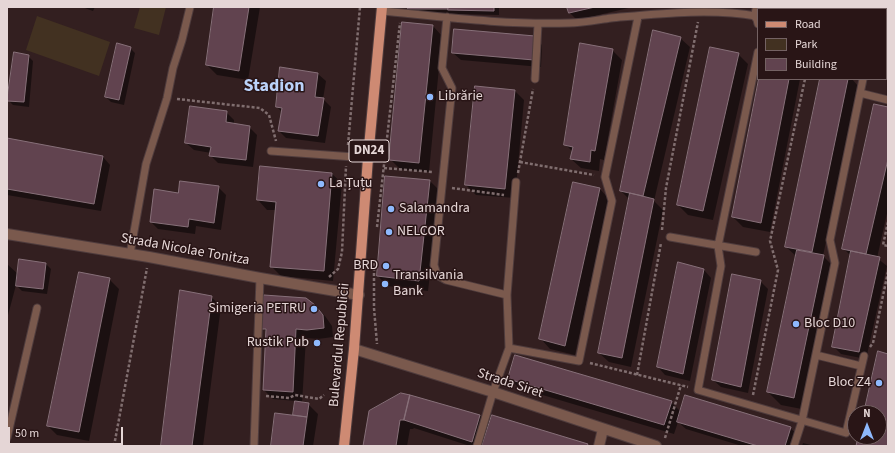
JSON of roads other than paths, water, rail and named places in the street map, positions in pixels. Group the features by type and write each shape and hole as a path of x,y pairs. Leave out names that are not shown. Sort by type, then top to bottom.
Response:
{"main road":[{"name":"Bulevardul Republicii","path":"344,446 359,295 368,162 382,9"}],"street":[{"name":"Strada Nicolae Tonitza","path":"7,234 150,257 359,295"},
{"name":"Strada Siret","path":"354,349 493,392 603,430 660,443"},
{"path":"599,446 603,430"}],"lane":[{"path":"130,254 146,164 167,98 173,68 190,7"},
{"path":"382,9 402,13 497,22 538,24 571,23 700,12 734,12 757,16"},
{"path":"447,17 442,68 452,88 434,265 437,275 446,280 507,295"},
{"path":"509,348 579,361 612,201 605,177 638,17"},
{"path":"535,79 538,24"},
{"path":"757,57 718,246 721,266 698,390 846,433 864,356"},
{"path":"794,446 802,420 835,263 830,240 863,80"},
{"path":"860,93 888,100"},
{"path":"274,151 347,157 368,162"},
{"path":"477,446 493,392 509,348 507,295 516,182"},
{"path":"670,237 756,252"},
{"path":"254,446 260,278"},
{"path":"7,438 38,308"},
{"path":"816,355 861,366"}],"place":[{"name":"Librărie","path":"430,97"},
{"name":"La Țuțu","path":"321,184"},
{"name":"Salamandra","path":"391,209"},
{"name":"NELCOR","path":"389,232"},
{"name":"BRD","path":"386,266"},
{"name":"Transilvania Bank","path":"385,284"},
{"name":"Simigeria PETRU","path":"314,309"},
{"name":"Bloc D10","path":"796,324"},
{"name":"Rustik Pub","path":"317,343"},
{"name":"Bloc Z4","path":"879,383"}],"district":[{"name":"Stadion","path":"274,87"}]}
